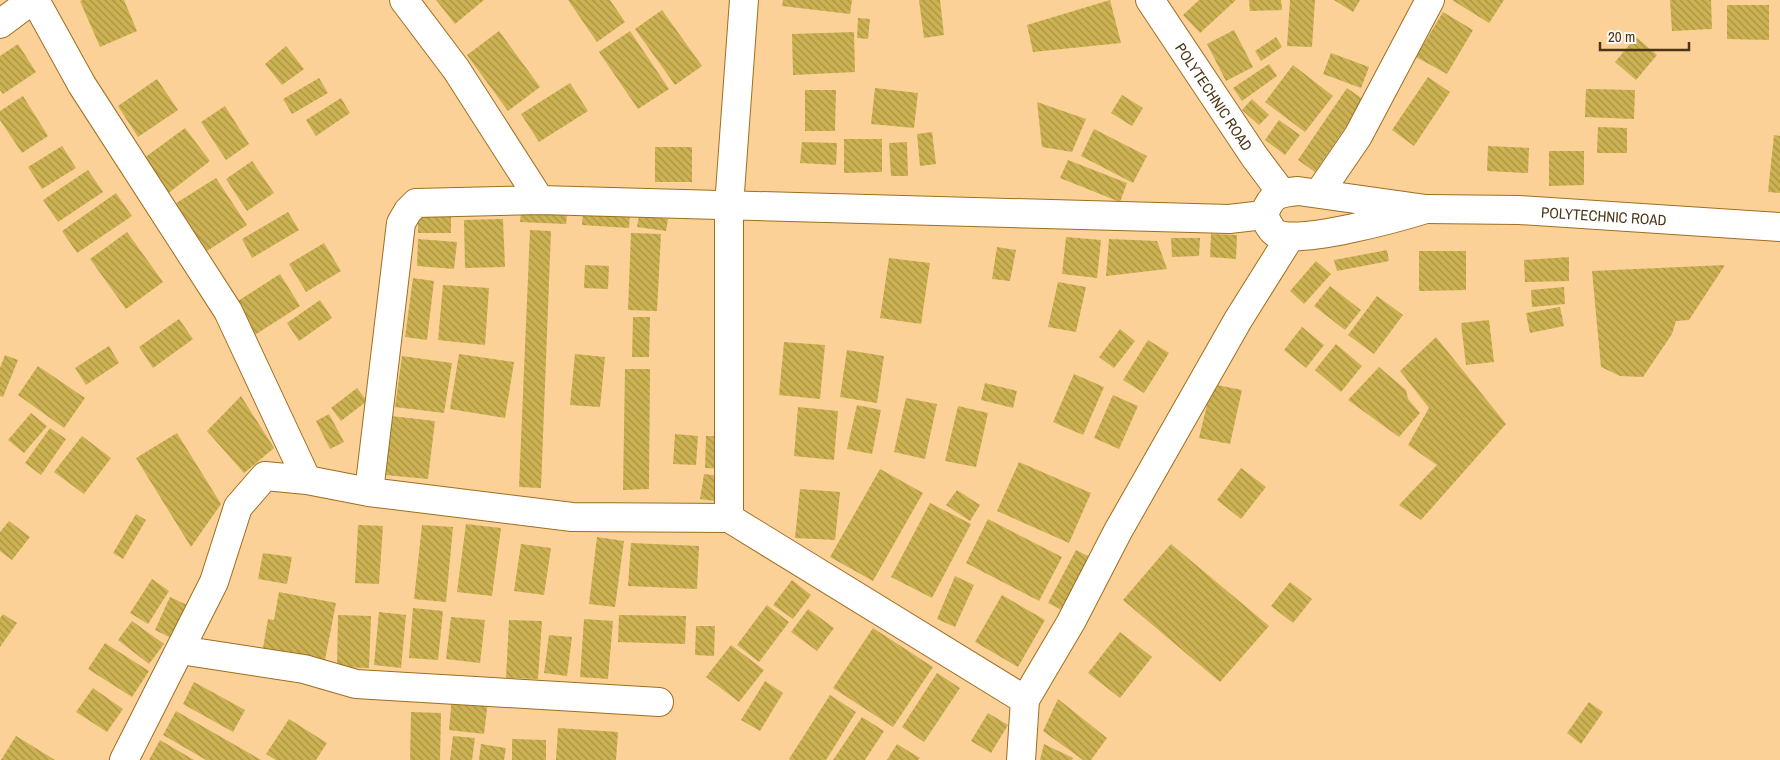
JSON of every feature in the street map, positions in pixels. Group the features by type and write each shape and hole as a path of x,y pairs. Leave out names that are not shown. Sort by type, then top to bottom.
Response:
{"street":[{"path":"0,24 34,0 82,85 228,311 307,480"},
{"path":"404,0 456,70 540,200"},
{"path":"729,518 729,206 744,0"},
{"name":"POLYTECHNIC ROAD","path":"1150,0 1254,156 1281,192 1319,193 1426,209 1519,210 1780,227"},
{"path":"1319,193 1358,136 1430,0"},
{"path":"369,492 401,223 408,210 416,203 540,200 1229,219 1264,215 1269,202 1281,192"},
{"name":"POLYTECHNIC ROAD","path":"1264,215 1269,227 1278,234 1290,236 1310,235 1383,222 1426,209"},
{"path":"1021,760 1026,700 1071,622 1118,531 1238,320 1290,236"},
{"path":"124,760 214,582 238,507 265,476 307,480 369,492 572,518 729,518 1026,700"},
{"path":"180,650 304,668 356,684 659,702"}],"building":[{"path":"124,0 137,31 100,47 80,1"},
{"path":"436,0 484,0 455,24"},
{"path":"568,0 610,0 625,22 597,42"},
{"path":"783,0 852,0 850,14 782,6"},
{"path":"919,0 940,0 944,35 924,38"},
{"path":"1110,0 1121,43 1033,52 1027,25"},
{"path":"1199,0 1236,0 1200,33 1183,15"},
{"path":"1249,0 1281,0 1282,10 1250,11"},
{"path":"1290,0 1315,0 1312,47 1287,46"},
{"path":"1334,0 1360,0 1353,12"},
{"path":"1452,0 1504,0 1489,23"},
{"path":"1670,0 1711,0 1712,29 1672,31"},
{"path":"1727,5 1769,5 1769,40 1727,39"},
{"path":"662,10 702,66 675,85 635,29"},
{"path":"1443,12 1473,30 1447,74 1416,57"},
{"path":"858,18 870,19 868,39 857,38"},
{"path":"1234,30 1253,67 1226,81 1207,44"},
{"path":"499,31 540,87 508,111 467,55"},
{"path":"630,31 669,89 638,109 599,52"},
{"path":"854,32 855,72 793,75 792,34"},
{"path":"1276,37 1282,47 1261,61 1255,51"},
{"path":"1636,37 1657,55 1636,80 1615,62"},
{"path":"18,44 36,72 3,94 0,90 0,56"},
{"path":"286,46 304,69 282,85 265,64"},
{"path":"1331,53 1369,67 1361,88 1323,74"},
{"path":"1269,64 1277,76 1242,101 1233,88"},
{"path":"1293,65 1333,96 1305,132 1265,102"},
{"path":"1428,77 1450,92 1414,146 1392,130"},
{"path":"319,78 328,93 292,114 283,99"},
{"path":"157,79 178,110 138,137 118,106"},
{"path":"570,83 588,111 539,142 521,114"},
{"path":"875,88 918,93 914,128 871,124"},
{"path":"1347,88 1364,100 1315,172 1298,160"},
{"path":"1586,89 1635,90 1634,119 1585,117"},
{"path":"805,90 836,90 835,131 805,131"},
{"path":"1122,95 1143,108 1132,126 1111,113"},
{"path":"23,96 48,136 22,153 0,120 0,111"},
{"path":"341,98 350,113 316,136 306,120"},
{"path":"1252,99 1269,115 1259,125 1242,110"},
{"path":"1037,102 1086,119 1072,152 1042,147"},
{"path":"225,106 249,144 226,160 201,122"},
{"path":"1279,120 1300,135 1285,155 1265,140"},
{"path":"1598,127 1627,128 1627,153 1597,153"},
{"path":"185,128 210,161 166,195 140,161"},
{"path":"1094,129 1147,156 1133,183 1081,156"},
{"path":"932,132 936,164 920,166 917,134"},
{"path":"1774,135 1780,136 1780,193 1768,192"},
{"path":"844,139 882,139 882,172 844,173"},
{"path":"802,142 837,143 836,165 800,163"},
{"path":"907,142 908,176 891,176 889,143"},
{"path":"62,146 76,168 42,189 28,167"},
{"path":"1488,146 1529,148 1528,173 1487,171"},
{"path":"655,147 692,147 692,182 655,182"},
{"path":"1549,151 1584,151 1584,185 1549,186"},
{"path":"1068,160 1127,183 1120,202 1060,178"},
{"path":"252,161 274,193 247,211 226,179"},
{"path":"88,170 103,192 58,222 43,200"},
{"path":"216,178 247,225 201,255 170,207"},
{"path":"116,193 132,216 77,253 62,231"},
{"path":"451,210 451,233 418,233 418,211"},
{"path":"583,211 630,214 629,228 582,225"},
{"path":"288,212 299,230 252,258 242,239"},
{"path":"521,212 567,215 566,224 520,222"},
{"path":"639,216 668,219 666,231 637,227"},
{"path":"503,219 505,267 465,268 464,220"},
{"path":"530,230 551,231 541,488 519,487"},
{"path":"127,232 163,282 126,309 90,259"},
{"path":"631,233 661,234 657,311 628,310"},
{"path":"1211,234 1237,235 1236,259 1210,257"},
{"path":"1066,237 1101,240 1097,278 1062,274"},
{"path":"1171,238 1200,238 1199,256 1172,257"},
{"path":"418,239 457,242 454,269 417,266"},
{"path":"1109,239 1157,241 1167,269 1106,276"},
{"path":"324,243 341,271 306,292 289,264"},
{"path":"997,247 1016,250 1010,281 992,279"},
{"path":"1387,250 1389,261 1337,271 1334,260"},
{"path":"1419,251 1466,251 1466,290 1419,291"},
{"path":"1569,257 1569,281 1525,282 1524,260"},
{"path":"889,258 930,263 921,324 880,318"},
{"path":"1316,261 1331,274 1304,304 1290,291"},
{"path":"585,265 609,266 608,289 584,288"},
{"path":"1725,265 1689,320 1676,321 1672,334 1643,377 1620,376 1601,367 1592,271"},
{"path":"280,274 300,306 247,340 227,308"},
{"path":"413,278 434,281 427,340 405,337"},
{"path":"1058,282 1086,287 1076,332 1048,327"},
{"path":"443,285 489,288 485,345 438,340"},
{"path":"1330,286 1361,310 1345,330 1314,306"},
{"path":"1564,287 1565,304 1532,307 1531,290"},
{"path":"1377,296 1403,315 1374,354 1348,335"},
{"path":"320,300 332,318 299,341 287,323"},
{"path":"1560,307 1564,326 1530,333 1526,313"},
{"path":"633,317 650,317 649,357 632,357"},
{"path":"179,319 193,339 153,368 139,347"},
{"path":"1489,320 1494,362 1466,365 1461,323"},
{"path":"1302,327 1324,345 1306,368 1284,350"},
{"path":"1120,329 1135,341 1114,368 1099,357"},
{"path":"1436,337 1506,424 1421,520 1399,505 1437,465 1408,445 1429,408 1400,371"},
{"path":"1148,340 1169,353 1144,393 1123,380"},
{"path":"784,342 825,345 820,399 779,395"},
{"path":"1336,344 1362,366 1341,392 1315,370"},
{"path":"109,346 119,363 86,385 75,368"},
{"path":"847,350 884,356 877,403 840,397"},
{"path":"459,354 514,362 505,418 450,409"},
{"path":"575,354 605,357 600,407 570,405"},
{"path":"5,355 18,360 3,397 0,396 0,368"},
{"path":"402,356 452,363 444,413 395,407"},
{"path":"38,366 85,398 64,428 18,395"},
{"path":"1379,367 1406,390 1408,399 1420,413 1399,437 1348,400"},
{"path":"625,369 650,369 649,489 623,490"},
{"path":"1074,374 1104,387 1083,435 1053,422"},
{"path":"985,383 1017,391 1013,408 981,400"},
{"path":"1212,384 1242,390 1230,444 1199,438"},
{"path":"357,388 367,401 341,421 331,408"},
{"path":"1113,395 1138,406 1119,449 1094,438"},
{"path":"241,396 274,448 244,473 207,431"},
{"path":"906,398 937,404 925,459 894,452"},
{"path":"857,405 881,410 872,454 847,449"},
{"path":"958,406 988,413 976,467 945,461"},
{"path":"798,407 838,411 834,460 794,456"},
{"path":"31,413 47,426 24,453 8,440"},
{"path":"329,414 344,442 330,449 316,421"},
{"path":"391,416 435,421 428,479 385,475"},
{"path":"50,428 66,439 41,475 25,463"},
{"path":"177,433 221,504 191,547 136,458"},
{"path":"675,434 698,436 696,465 673,464"},
{"path":"82,436 111,458 84,494 54,472"},
{"path":"706,436 728,436 726,469 705,468"},
{"path":"1019,462 1091,493 1069,543 997,511"},
{"path":"1241,468 1266,487 1241,519 1217,500"},
{"path":"880,469 923,493 873,581 830,557"},
{"path":"704,474 726,477 723,502 700,499"},
{"path":"800,489 840,492 835,540 795,538"},
{"path":"957,490 980,505 970,521 946,505"},
{"path":"930,503 971,524 932,598 891,577"},
{"path":"136,514 146,520 123,559 113,553"},
{"path":"988,519 1062,557 1039,601 966,563"},
{"path":"9,521 30,537 12,560 0,551 0,532"},
{"path":"466,524 501,528 492,596 457,592"},
{"path":"358,525 383,526 379,584 355,583"},
{"path":"422,525 453,527 446,602 414,599"},
{"path":"597,537 624,541 615,607 589,604"},
{"path":"631,543 699,546 697,589 628,586"},
{"path":"521,544 551,548 544,595 514,591"},
{"path":"1171,544 1269,626 1220,682 1123,600"},
{"path":"1076,550 1090,557 1062,610 1048,603"},
{"path":"263,553 292,557 287,584 258,579"},
{"path":"955,576 974,585 955,627 937,619"},
{"path":"152,579 169,591 148,624 130,613"},
{"path":"792,580 811,595 793,619 773,605"},
{"path":"1290,582 1312,599 1293,623 1271,606"},
{"path":"279,592 336,603 324,665 262,654 268,619 274,620"},
{"path":"1002,595 1045,620 1018,667 975,642"},
{"path":"170,597 187,605 171,638 155,630"},
{"path":"767,605 789,622 759,662 737,645"},
{"path":"413,608 443,611 438,660 409,658"},
{"path":"808,609 834,628 817,651 791,632"},
{"path":"379,612 406,615 401,668 374,665"},
{"path":"3,614 17,623 0,647 0,618"},
{"path":"338,615 371,616 369,668 337,667"},
{"path":"619,615 686,616 685,644 618,642"},
{"path":"451,617 485,620 480,663 446,659"},
{"path":"584,619 613,621 608,679 580,677"},
{"path":"509,620 542,621 538,679 506,678"},
{"path":"132,621 164,644 149,664 118,640"},
{"path":"696,626 715,626 714,656 695,655"},
{"path":"873,628 933,667 893,727 833,688"},
{"path":"1120,632 1152,657 1120,698 1088,673"},
{"path":"549,635 572,637 567,676 544,673"},
{"path":"105,643 149,671 132,697 88,669"},
{"path":"731,645 764,670 739,702 706,677"},
{"path":"937,673 960,688 924,742 902,727"},
{"path":"765,681 783,693 760,731 741,720"},
{"path":"194,682 245,710 233,732 183,704"},
{"path":"93,688 123,709 107,732 76,712"},
{"path":"830,695 856,712 826,760 789,759"},
{"path":"452,697 488,701 484,734 449,730"},
{"path":"1058,699 1107,738 1091,760 1083,760 1043,731"},
{"path":"1589,702 1603,712 1581,744 1567,733"},
{"path":"176,711 261,760 206,760 163,735"},
{"path":"411,712 441,713 440,760 410,760"},
{"path":"988,713 1008,725 991,753 971,741"},
{"path":"862,717 884,731 865,760 833,760"},
{"path":"289,719 327,743 316,760 276,760 266,754"},
{"path":"558,728 618,732 616,760 556,760"},
{"path":"16,736 55,760 1,760"},
{"path":"453,736 475,738 472,760 450,760"},
{"path":"512,739 546,740 546,760 512,760"},
{"path":"160,740 194,760 149,760"},
{"path":"481,744 506,748 504,760 479,760"},
{"path":"897,744 920,758 918,760 887,760"},
{"path":"1044,744 1073,758 1072,760 1040,760"}]}
